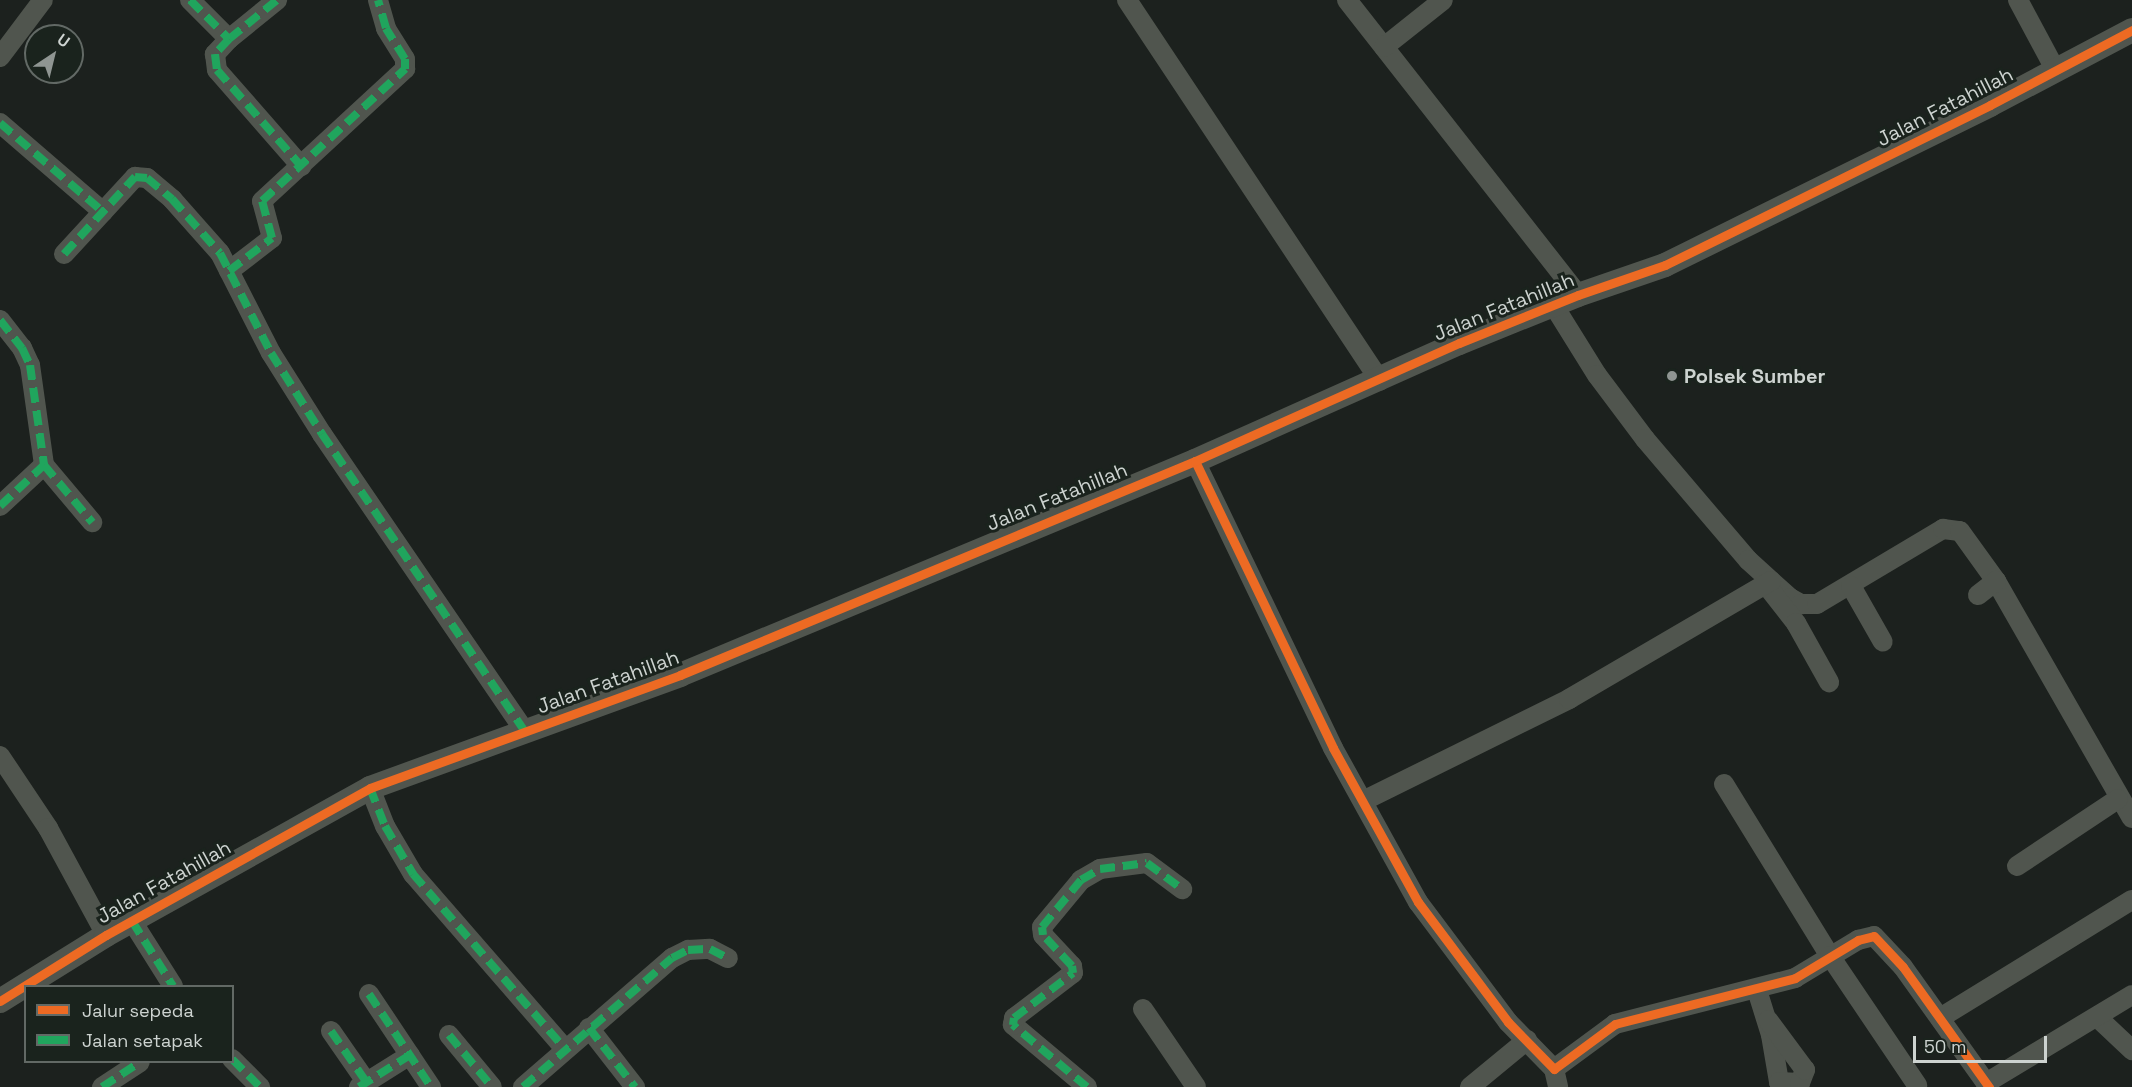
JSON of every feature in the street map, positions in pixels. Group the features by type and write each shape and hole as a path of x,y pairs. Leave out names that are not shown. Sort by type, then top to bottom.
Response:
{"street":[{"path":"0,57 43,0"},
{"path":"190,0 230,39"},
{"path":"277,0 214,54 217,70 301,166"},
{"path":"229,271 270,243 273,233 261,203 405,69 405,59 386,28 378,0"},
{"path":"1127,0 1380,381"},
{"path":"1347,0 1578,295"},
{"path":"1384,47 1443,0"},
{"path":"2018,0 2056,71"},
{"name":"Jalan Fatahillah","path":"26,985 106,935 370,788 680,675 1195,461 1380,381 1459,343 1578,295 1665,265 2056,71 2132,30"},
{"path":"0,123 104,212"},
{"path":"64,254 132,179 147,178 179,206 220,253 271,353 316,425 525,732"},
{"path":"1554,306 1597,375 1645,439 1769,582 1796,623 1829,682"},
{"path":"0,320 22,348 30,365 44,465 92,522"},
{"path":"1195,461 1333,748 1365,800 1418,902 1488,997 1527,1040 1556,1078 1616,1024 1757,990 1795,978 1868,936 1881,940 1987,1085 2132,995"},
{"path":"0,506 44,465"},
{"path":"1769,582 1801,604 1817,604 1851,586 1943,529 1951,528 1967,538 1996,581 2118,799 2132,818"},
{"path":"1977,596 1996,581"},
{"path":"1365,800 1569,699 1769,582"},
{"path":"1851,586 1883,642"},
{"path":"0,756 48,828 106,935"},
{"path":"1724,784 1830,956 1917,1085"},
{"path":"370,788 385,826 413,874 564,1049"},
{"path":"2017,866 2118,799"},
{"path":"1087,1087 1012,1023 1073,973 1072,966 1042,935 1042,927 1081,880 1100,869 1147,863 1182,888"},
{"path":"1940,1018 2132,900"},
{"path":"132,921 172,985"},
{"path":"523,1087 564,1049 672,958 688,950 710,949 728,958"},
{"name":"Jalan Fatahillah","path":"0,1001 24,986"},
{"path":"1757,990 1767,1020"},
{"path":"369,994 431,1087"},
{"path":"1143,1009 1196,1087"},
{"path":"2098,1018 2132,1050"},
{"path":"589,1028 635,1087"},
{"path":"331,1031 363,1085 410,1055"},
{"path":"449,1035 492,1087"},
{"path":"1470,1087 1527,1040"},
{"path":"234,1061 260,1087"},
{"path":"102,1087 138,1063"}],"marked path":[{"path":"190,0 229,39 277,0"},
{"path":"229,271 272,238 262,201 405,69 405,59 386,28 378,0"},
{"path":"229,39 215,54 217,70 301,166"},
{"path":"0,123 103,212"},
{"path":"64,254 135,177 147,178 172,199 220,253 271,353 322,434 525,732"},
{"path":"0,320 22,348 30,365 44,465 92,522"},
{"path":"0,506 44,465"},
{"path":"370,788 385,826 413,874 565,1049"},
{"path":"1087,1087 1013,1025 1014,1018 1073,973 1072,966 1043,935 1042,927 1081,880 1100,869 1147,863 1182,889"},
{"path":"132,921 172,985"},
{"path":"523,1087 672,958 688,950 710,949 728,958"},
{"path":"369,994 431,1087"},
{"path":"589,1028 635,1087"},
{"path":"331,1031 367,1083"},
{"path":"449,1035 492,1087"},
{"path":"359,1087 410,1055"},
{"path":"234,1061 260,1087"},
{"path":"102,1087 138,1063"}],"cycle path":[{"path":"26,985 106,935 370,788 680,675 1195,461 1459,343 1578,295 1665,265 1990,105 2132,30"},
{"path":"1195,461 1333,748 1418,902 1508,1022 1554,1069 1615,1024 1795,978 1858,940 1874,936 1903,967 1989,1087"},
{"path":"0,1001 24,986"}],"place":[{"name":"Polsek Sumber","path":"1672,376"}]}
